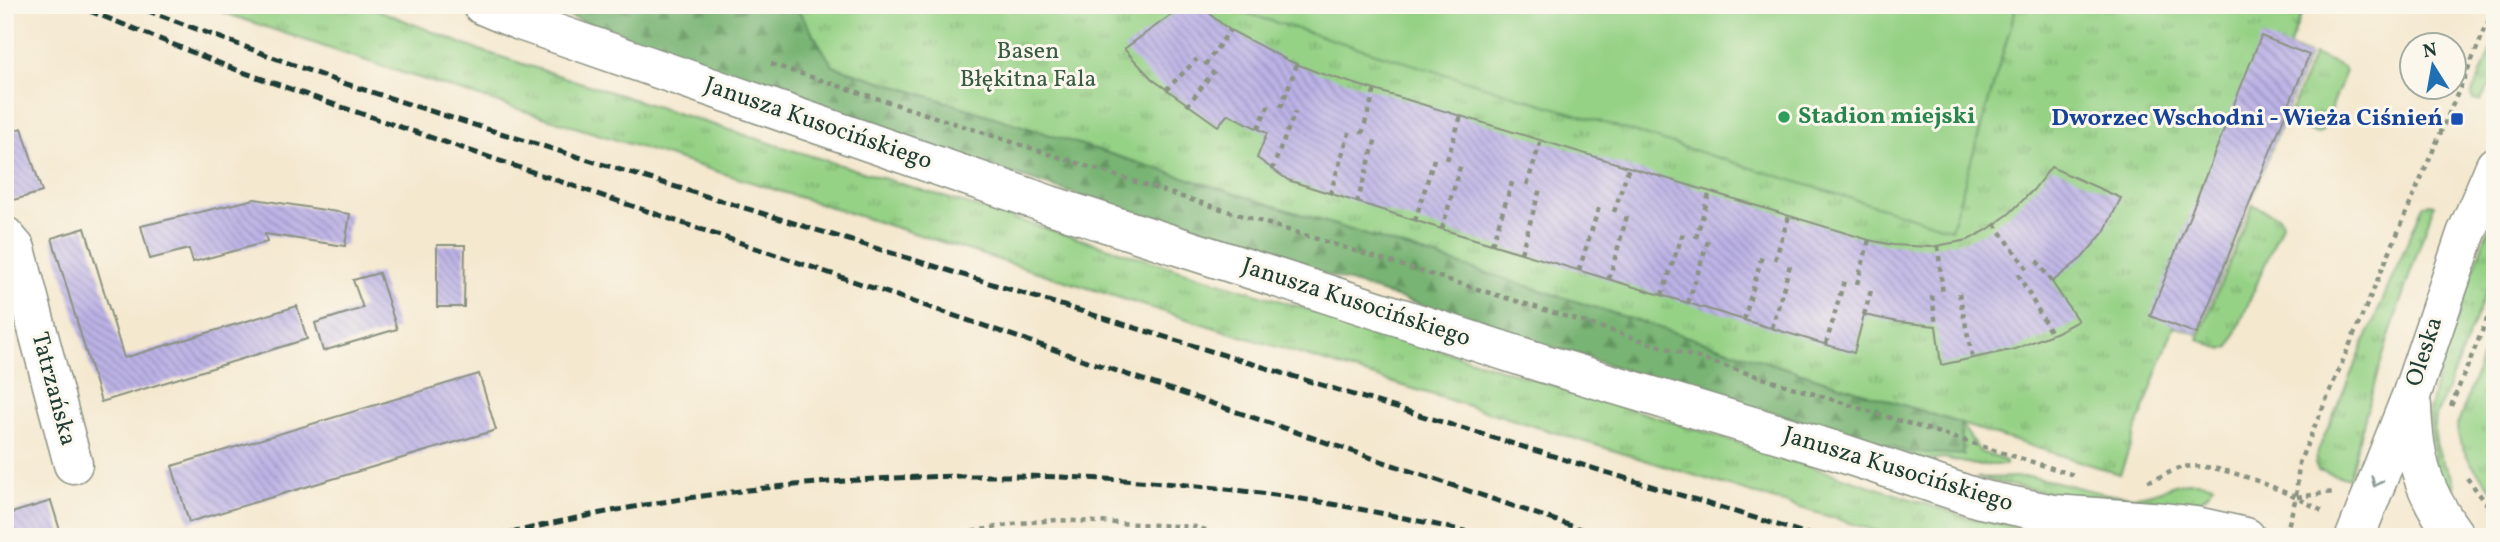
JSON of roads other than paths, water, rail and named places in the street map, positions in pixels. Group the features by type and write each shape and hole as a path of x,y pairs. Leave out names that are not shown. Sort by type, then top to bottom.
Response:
{"street":[{"name":"Janusza Kusocińskiego","path":"482,5 532,25 1050,205 1542,363 1833,450 1980,499 2054,514 2164,522 2246,537"},
{"name":"Oleska","path":"2342,526 2411,397 2446,288 2495,166"},
{"name":"Tatrzańska","path":"5,236 16,249 73,464"},
{"path":"2411,397 2416,459 2441,518 2456,537"}],"railway":[{"path":"75,5 234,69 330,103 1604,537"},
{"path":"132,5 337,81 471,124 1817,537"},
{"path":"495,537 682,499 871,479 967,476 1157,482 1252,492 1372,511 1491,537"}],"place":[{"name":"Stadion miejski","path":"1784,117"},
{"name":"Dworzec Wschodni - Wieża Ciśnień","path":"2457,119"}],"park label":[{"name":"Basen Błękitna Fala","path":"1028,66"}]}
